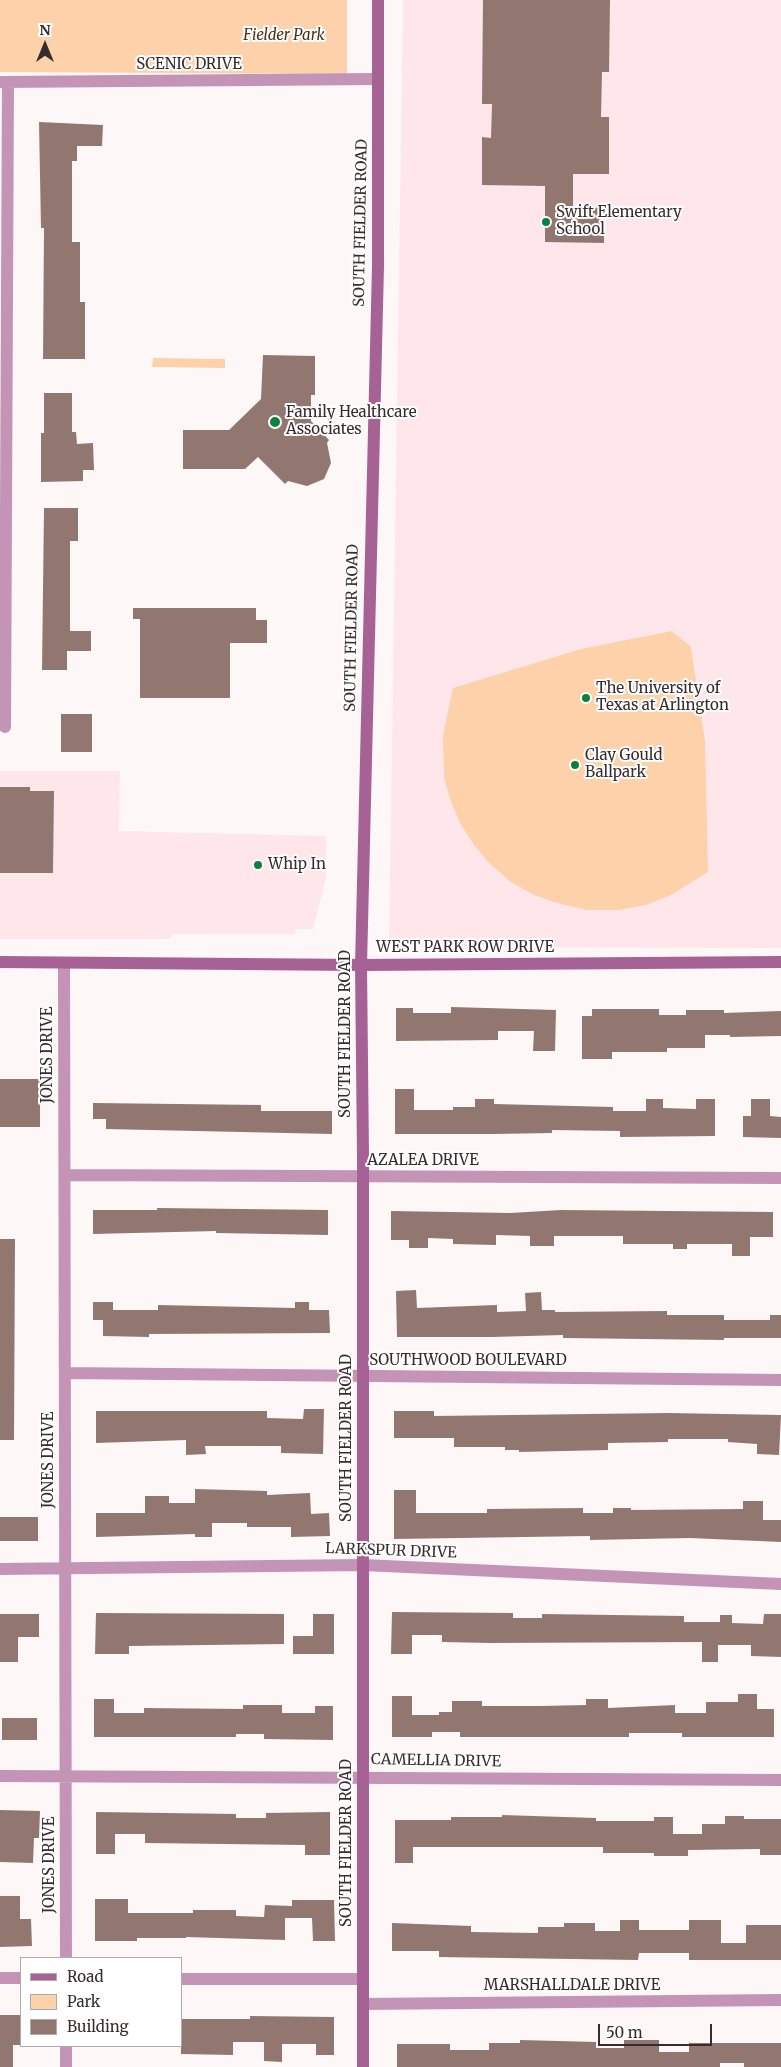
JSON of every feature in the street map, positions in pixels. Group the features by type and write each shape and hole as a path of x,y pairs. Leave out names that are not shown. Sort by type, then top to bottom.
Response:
{"main road":[{"name":"SOUTH FIELDER ROAD","path":"364,2067 364,1177 361,965 378,266 378,0"},
{"name":"WEST PARK ROW DRIVE","path":"0,962 361,965 781,962"}],"street":[{"name":"SCENIC DRIVE","path":"4,82 378,79"},
{"path":"4,82 3,451 5,727"},
{"name":"JONES DRIVE","path":"64,963 66,1957"},
{"name":"AZALEA DRIVE","path":"65,1175 781,1178"},
{"name":"SOUTHWOOD BOULEVARD","path":"65,1373 781,1380"},
{"name":"LARKSPUR DRIVE","path":"0,1569 364,1565 781,1584"},
{"name":"CAMELLIA DRIVE","path":"0,1776 364,1776 781,1780"},
{"path":"0,1978 20,1978"},
{"path":"182,1978 364,1979"},
{"name":"MARSHALLDALE DRIVE","path":"364,2004 781,2000"},
{"path":"66,2047 66,2067"}],"shaded area":[{"name":"The University of Texas at Arlington","path":"403,0 781,0 781,948 389,947"},
{"path":"0,771 120,771 119,831 326,836 326,878 313,929 296,929 295,934 174,934 169,939 0,939"}],"green space":[{"name":"Fielder Park","path":"0,0 347,0 347,74 0,72"},
{"path":"153,358 225,359 225,368 152,367"},
{"name":"Clay Gould Ballpark","path":"672,631 691,647 705,741 708,872 671,895 646,905 619,910 587,910 557,903 534,895 511,882 491,865 474,845 460,823 450,799 444,777 443,735 453,688 581,649"}],"building":[{"path":"483,0 610,0 609,72 602,72 601,117 609,117 609,174 573,174 573,207 604,208 604,243 545,242 545,186 482,185 482,137 491,138 492,104 482,104"},
{"path":"39,122 103,125 102,146 77,146 77,161 72,161 72,242 80,242 80,302 85,302 85,359 43,359 44,228 41,228"},
{"name":"Family Healthcare Associates","path":"263,355 315,356 315,395 311,395 311,421 329,440 327,443 331,463 324,479 307,486 288,481 285,484 258,457 245,469 183,469 183,430 229,430 261,399"},
{"path":"44,393 72,393 72,432 76,432 77,444 93,443 94,470 83,470 83,481 41,482 41,433 44,433"},
{"path":"44,508 78,508 78,541 70,541 70,631 91,631 91,651 67,651 67,670 42,670"},
{"path":"133,608 256,608 256,620 267,620 267,643 230,643 230,698 140,698 140,619 133,619"},
{"path":"61,714 92,714 92,752 61,752"},
{"path":"0,787 30,787 30,791 54,791 53,873 0,873"},
{"path":"451,1007 556,1010 555,1051 533,1051 534,1031 498,1031 498,1040 396,1041 396,1008 413,1008 413,1013 451,1013"},
{"path":"592,1009 659,1009 659,1015 686,1015 686,1010 724,1010 724,1013 781,1011 781,1036 730,1037 730,1035 705,1035 705,1048 667,1048 667,1052 612,1052 612,1059 582,1059 582,1016 592,1016"},
{"path":"0,1079 40,1079 40,1127 0,1127"},
{"path":"395,1089 414,1089 414,1110 453,1110 453,1107 475,1107 475,1099 494,1099 494,1104 613,1107 613,1111 646,1111 646,1099 663,1099 663,1108 696,1109 696,1099 715,1099 715,1136 620,1137 620,1131 552,1130 552,1133 395,1134"},
{"path":"751,1099 770,1099 770,1116 781,1117 781,1138 743,1137 743,1116 751,1116"},
{"path":"93,1103 261,1105 261,1111 332,1111 332,1134 106,1129 106,1119 93,1119"},
{"path":"157,1208 328,1210 328,1235 216,1233 216,1231 93,1234 93,1210 157,1210"},
{"path":"561,1210 773,1212 773,1237 750,1237 750,1256 732,1256 732,1244 687,1244 687,1249 673,1249 673,1244 623,1244 623,1236 554,1236 554,1246 530,1246 530,1236 496,1235 496,1245 453,1244 453,1239 428,1238 428,1248 409,1248 409,1240 391,1240 391,1211 510,1213"},
{"path":"0,1239 15,1239 14,1440 0,1440"},
{"path":"416,1290 417,1308 497,1305 497,1312 526,1311 525,1293 541,1292 542,1310 555,1310 555,1312 667,1311 667,1315 724,1315 724,1320 770,1320 770,1315 781,1315 781,1338 724,1338 724,1340 563,1338 563,1335 397,1337 396,1291"},
{"path":"93,1302 113,1302 113,1310 158,1310 158,1305 295,1308 295,1302 309,1302 309,1310 329,1310 330,1333 149,1334 149,1337 103,1336 103,1320 93,1320"},
{"path":"304,1409 324,1409 323,1454 281,1453 281,1446 205,1446 206,1454 186,1455 186,1440 96,1443 96,1411 267,1411 267,1418 303,1419"},
{"path":"394,1411 434,1411 434,1416 668,1413 781,1415 779,1455 757,1454 757,1444 728,1442 728,1439 668,1439 668,1442 608,1443 608,1450 519,1452 519,1450 505,1450 505,1447 454,1447 454,1438 394,1438"},
{"path":"195,1489 267,1491 267,1495 310,1493 311,1514 329,1513 330,1536 291,1537 291,1527 247,1527 247,1523 212,1523 212,1537 195,1537 195,1534 96,1537 96,1513 145,1513 145,1496 169,1496 169,1503 195,1503"},
{"path":"394,1490 416,1490 416,1513 487,1513 487,1509 583,1508 583,1513 613,1513 613,1508 631,1508 631,1510 743,1509 743,1501 763,1501 763,1520 781,1520 781,1542 690,1538 590,1540 590,1536 394,1539"},
{"path":"0,1517 38,1517 38,1541 0,1541"},
{"path":"392,1612 513,1613 513,1618 542,1618 542,1614 684,1616 684,1622 720,1622 720,1615 732,1615 732,1623 763,1624 764,1614 781,1614 781,1657 751,1656 751,1645 718,1645 718,1662 702,1662 702,1642 442,1642 442,1635 412,1635 412,1654 391,1654"},
{"path":"96,1613 284,1614 284,1644 129,1646 129,1654 95,1654"},
{"path":"0,1614 39,1614 39,1637 18,1637 18,1662 0,1662"},
{"path":"313,1614 334,1614 334,1654 293,1654 293,1636 313,1636"},
{"path":"738,1694 757,1694 757,1709 774,1709 774,1737 682,1737 682,1733 629,1733 629,1737 460,1737 460,1732 432,1732 432,1737 392,1737 392,1696 412,1696 412,1715 439,1715 439,1712 452,1712 452,1701 482,1701 482,1706 541,1706 586,1705 586,1699 608,1699 608,1708 675,1705 675,1713 706,1713 706,1702 738,1702"},
{"path":"94,1699 114,1699 114,1713 144,1713 144,1708 243,1709 243,1705 282,1705 282,1713 315,1713 315,1706 333,1706 333,1740 264,1739 264,1734 236,1734 236,1737 94,1737"},
{"path":"2,1718 37,1718 37,1740 2,1740"},
{"path":"0,1810 40,1811 39,1838 34,1838 33,1863 0,1862"},
{"path":"96,1812 236,1814 236,1818 266,1818 266,1813 330,1812 330,1855 305,1855 305,1845 145,1843 145,1834 115,1834 115,1854 96,1854"},
{"path":"502,1815 596,1818 596,1821 654,1821 654,1817 673,1817 673,1834 702,1834 702,1824 725,1824 725,1816 744,1816 744,1819 781,1819 781,1855 760,1855 760,1849 688,1850 688,1856 654,1856 654,1853 603,1853 603,1847 413,1847 413,1863 395,1863 395,1820 451,1820 451,1817 502,1817"},
{"path":"0,1896 20,1896 20,1919 31,1919 32,1946 0,1947"},
{"path":"95,1899 128,1899 128,1913 193,1913 193,1910 236,1910 236,1916 264,1917 265,1905 292,1906 292,1900 334,1900 335,1941 313,1941 312,1918 285,1918 285,1940 186,1937 137,1938 137,1941 95,1941"},
{"path":"620,1920 639,1920 639,1930 689,1930 689,1920 721,1920 721,1943 746,1943 746,1925 781,1925 781,1960 689,1960 689,1953 639,1953 638,1960 439,1957 439,1951 392,1951 392,1923 471,1926 471,1932 538,1933 538,1927 564,1927 564,1923 595,1923 595,1931 620,1931"},
{"path":"0,2015 20,2015 20,2045 13,2045 13,2067 0,2067"},
{"path":"250,2016 334,2017 334,2055 316,2055 316,2044 282,2044 282,2062 264,2061 264,2042 233,2042 233,2055 181,2054 182,2019 250,2019"},
{"path":"520,2040 596,2042 596,2048 624,2048 624,2040 659,2040 659,2052 689,2052 689,2043 781,2043 781,2067 744,2067 744,2063 720,2063 720,2067 397,2067 397,2044 450,2044 450,2050 489,2050 489,2043 520,2043"}],"place":[{"name":"Swift Elementary School","path":"546,222"},
{"name":"Family Healthcare Associates","path":"275,422"},
{"name":"The University of Texas at Arlington","path":"586,698"},
{"name":"Clay Gould Ballpark","path":"575,765"},
{"name":"Whip In","path":"258,865"}]}
